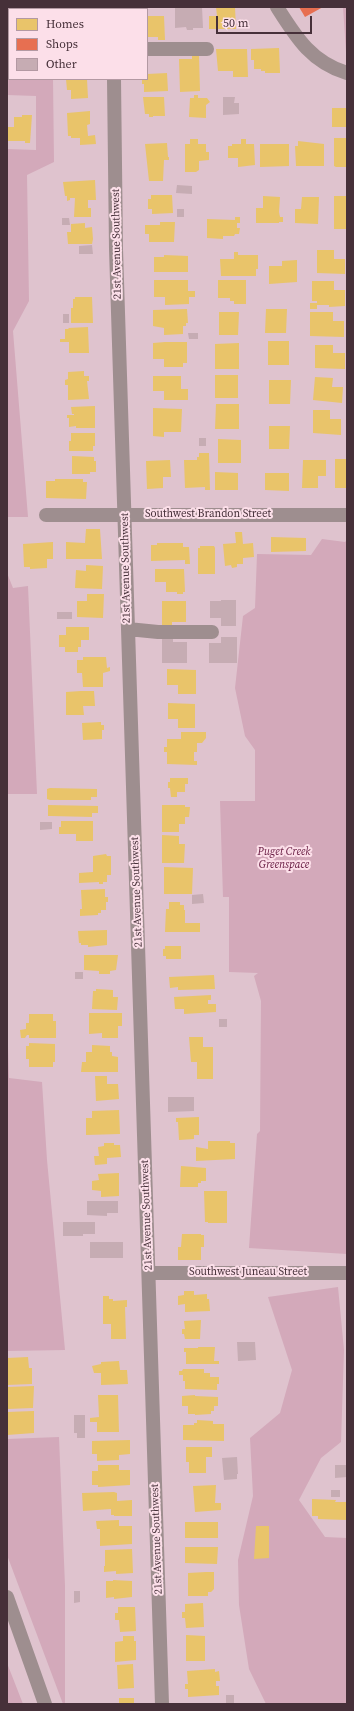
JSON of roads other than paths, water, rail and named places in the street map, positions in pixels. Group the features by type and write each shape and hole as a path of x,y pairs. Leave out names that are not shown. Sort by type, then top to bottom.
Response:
{"street":[{"path":"277,7 305,48 335,69 347,73"},
{"path":"148,49 207,49"},
{"name":"21st Avenue Southwest","path":"114,80 116,249 162,1704"},
{"name":"Southwest Brandon Street","path":"46,514 347,515"},
{"path":"128,630 158,632 212,632"},
{"name":"Southwest Juneau Street","path":"149,1273 347,1273"},
{"path":"7,1597 45,1704"}],"park label":[{"name":"Puget Creek Greenspace","path":"284,858"}]}
